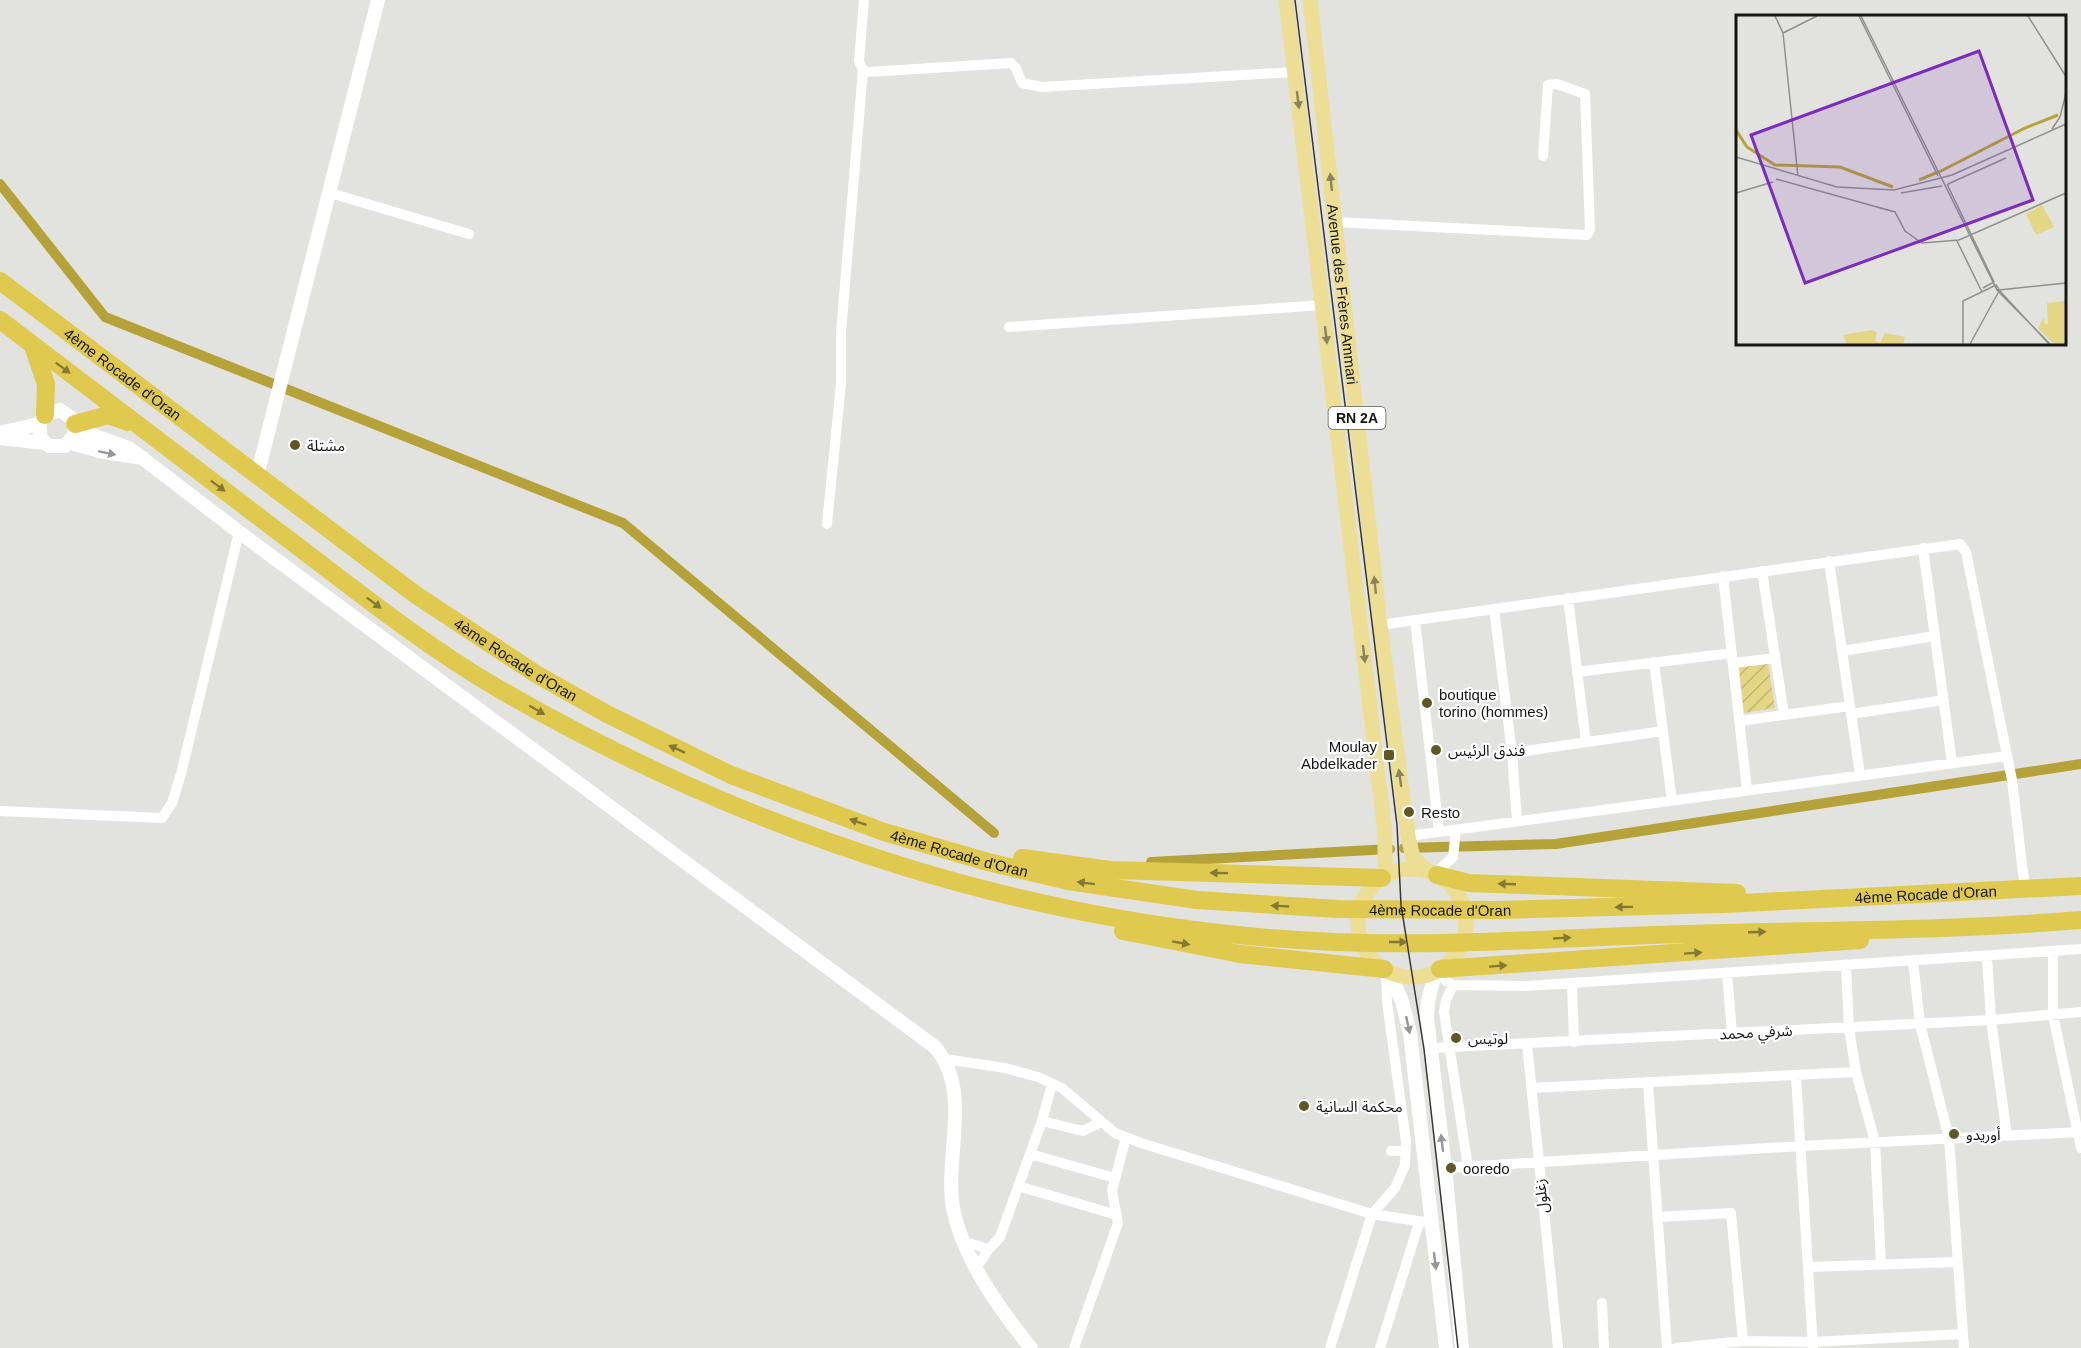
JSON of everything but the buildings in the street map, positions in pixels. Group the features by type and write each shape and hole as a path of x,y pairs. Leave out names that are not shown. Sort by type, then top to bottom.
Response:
{"highway":[{"name":"4ème Rocade d'Oran","path":"0,281 416,595 556,686 607,714 731,775 884,832 988,862 1068,881 1197,900 1338,909 1497,910 1838,899 2081,886"},
{"name":"4ème Rocade d'Oran","path":"0,320 446,656 552,719 651,770 719,800 829,841 943,878 1044,905 1120,920 1217,933 1339,942 1483,941 2081,920"},
{"path":"33,344 46,384 42,419"},
{"path":"76,426 108,415 118,417 147,431"},
{"path":"884,832 1068,866 1155,872 1384,877"},
{"path":"1434,873 1469,883 1838,899"},
{"path":"943,878 1080,921 1170,941 1240,954 1386,970"},
{"path":"1438,970 1819,944 2042,923"}],"main road":[{"path":"257,476 279,398 378,0"},
{"name":"Avenue des Frères Ammari","path":"1286,0 1385,834 1387,858 1384,877"},
{"name":"Avenue des Frères Ammari","path":"1310,0 1380,625 1408,836"},
{"path":"0,433 42,419 55,410 65,412 76,426 114,440 145,458 239,532 935,1047 945,1059 956,1093 951,1184 953,1207 976,1268 1031,1348"},
{"path":"42,419 39,434 45,443"},
{"path":"70,443 76,426"},
{"path":"0,438 45,443 55,448 70,443 104,452 145,458"},
{"name":"RN 2A","path":"1408,836 1411,852 1417,863 1434,873"},
{"path":"1386,970 1412,976 1438,970 1458,952 1466,928 1466,915 1456,892 1434,873 1410,869 1384,877 1367,895 1359,916 1364,946 1372,959 1386,970 1402,1001 1410,1033 1425,1223 1446,1348"},
{"path":"1438,970 1427,1008 1462,1348"}],"street":[{"path":"827,524 841,384 841,332 863,70 860,61 864,0"},
{"path":"863,70 878,73 1011,63 1016,68 1022,83 1042,87 1295,72"},
{"path":"1335,222 1587,235 1590,229 1585,94 1557,84 1548,86 1543,156"},
{"path":"330,193 469,234"},
{"path":"1009,327 1322,305"},
{"path":"0,812 162,818 172,803 181,774 239,532"},
{"path":"1380,625 1956,543 1966,552 2012,780 2025,889"},
{"path":"1923,548 1952,763"},
{"path":"1828,561 1860,775"},
{"path":"1762,571 1784,715"},
{"path":"1723,576 1748,790"},
{"path":"1568,598 1586,742"},
{"path":"1494,609 1512,753 1517,821"},
{"path":"1416,620 1439,832"},
{"path":"1842,651 1935,636"},
{"path":"1577,672 1654,662 1775,658"},
{"path":"1654,662 1672,801"},
{"path":"1740,721 1944,700"},
{"path":"1512,753 1663,731"},
{"path":"1408,836 1439,832 1456,841 1517,821 1952,763 2008,761"},
{"path":"1434,873 1450,862 1456,841"},
{"path":"1438,970 1442,978 1453,985 1527,986 2081,949"},
{"path":"2053,951 2053,1015 2080,1132 2081,1148"},
{"path":"1987,957 1990,1020 2007,1136"},
{"path":"1913,962 1920,1024 1949,1138 1964,1348"},
{"path":"1846,966 1849,1028 1856,1072 1875,1142 1881,1264"},
{"path":"1330,1348 1372,1214 1387,1198 1401,1176 1406,1151 1386,970"},
{"path":"1727,973 1732,1034"},
{"path":"1572,983 1574,1042"},
{"path":"1453,985 1444,1007 1448,1047 1468,1167"},
{"name":"شرفي محمد","path":"1431,1048 1849,1028 2081,1012"},
{"name":"زغلول","path":"1527,1044 1537,1164 1558,1348"},
{"path":"945,1059 1005,1068 1062,1088 1115,1133 1126,1137 1372,1214 1425,1223 1380,1348"},
{"path":"1531,1088 1856,1072"},
{"path":"1796,1076 1813,1345"},
{"path":"1648,1083 1667,1348"},
{"path":"976,1268 1000,1237 1042,1121 1052,1084"},
{"path":"1042,1121 1083,1131 1101,1122"},
{"path":"1445,1168 2080,1132"},
{"path":"1074,1348 1118,1223 1112,1191 1126,1137"},
{"path":"1391,1151 1406,1151"},
{"path":"1030,1154 1115,1178"},
{"path":"1018,1186 1117,1215"},
{"path":"1658,1217 1731,1214 1743,1341"},
{"path":"965,1242 990,1249"},
{"path":"1808,1267 1958,1262"},
{"path":"1602,1303 1604,1348"},
{"path":"1676,1348 1743,1341 1813,1345 1963,1334"}],"shaded area":[{"path":"1768,664 1775,708 1744,713 1739,667"}],"waterway":[{"path":"0,184 105,317 623,523 994,833"},
{"path":"1404,848 1556,844 2081,764"},
{"path":"1151,862 1390,849"}],"tram line":[{"path":"1295,0 1397,825 1401,905 1424,1049 1458,1348"}],"place":[{"name":"مشتلة","path":"295,445"},
{"name":"boutique torino (hommes)","path":"1427,703"},
{"name":"فندق الرئيس","path":"1436,750"},
{"name":"Moulay Abdelkader","path":"1389,755"},
{"name":"Resto","path":"1409,812"},
{"name":"لوتيس","path":"1456,1038"},
{"name":"محكمة السانية","path":"1304,1106"},
{"name":"أوريدو","path":"1954,1134"},
{"name":"ooredo","path":"1451,1168"}]}
